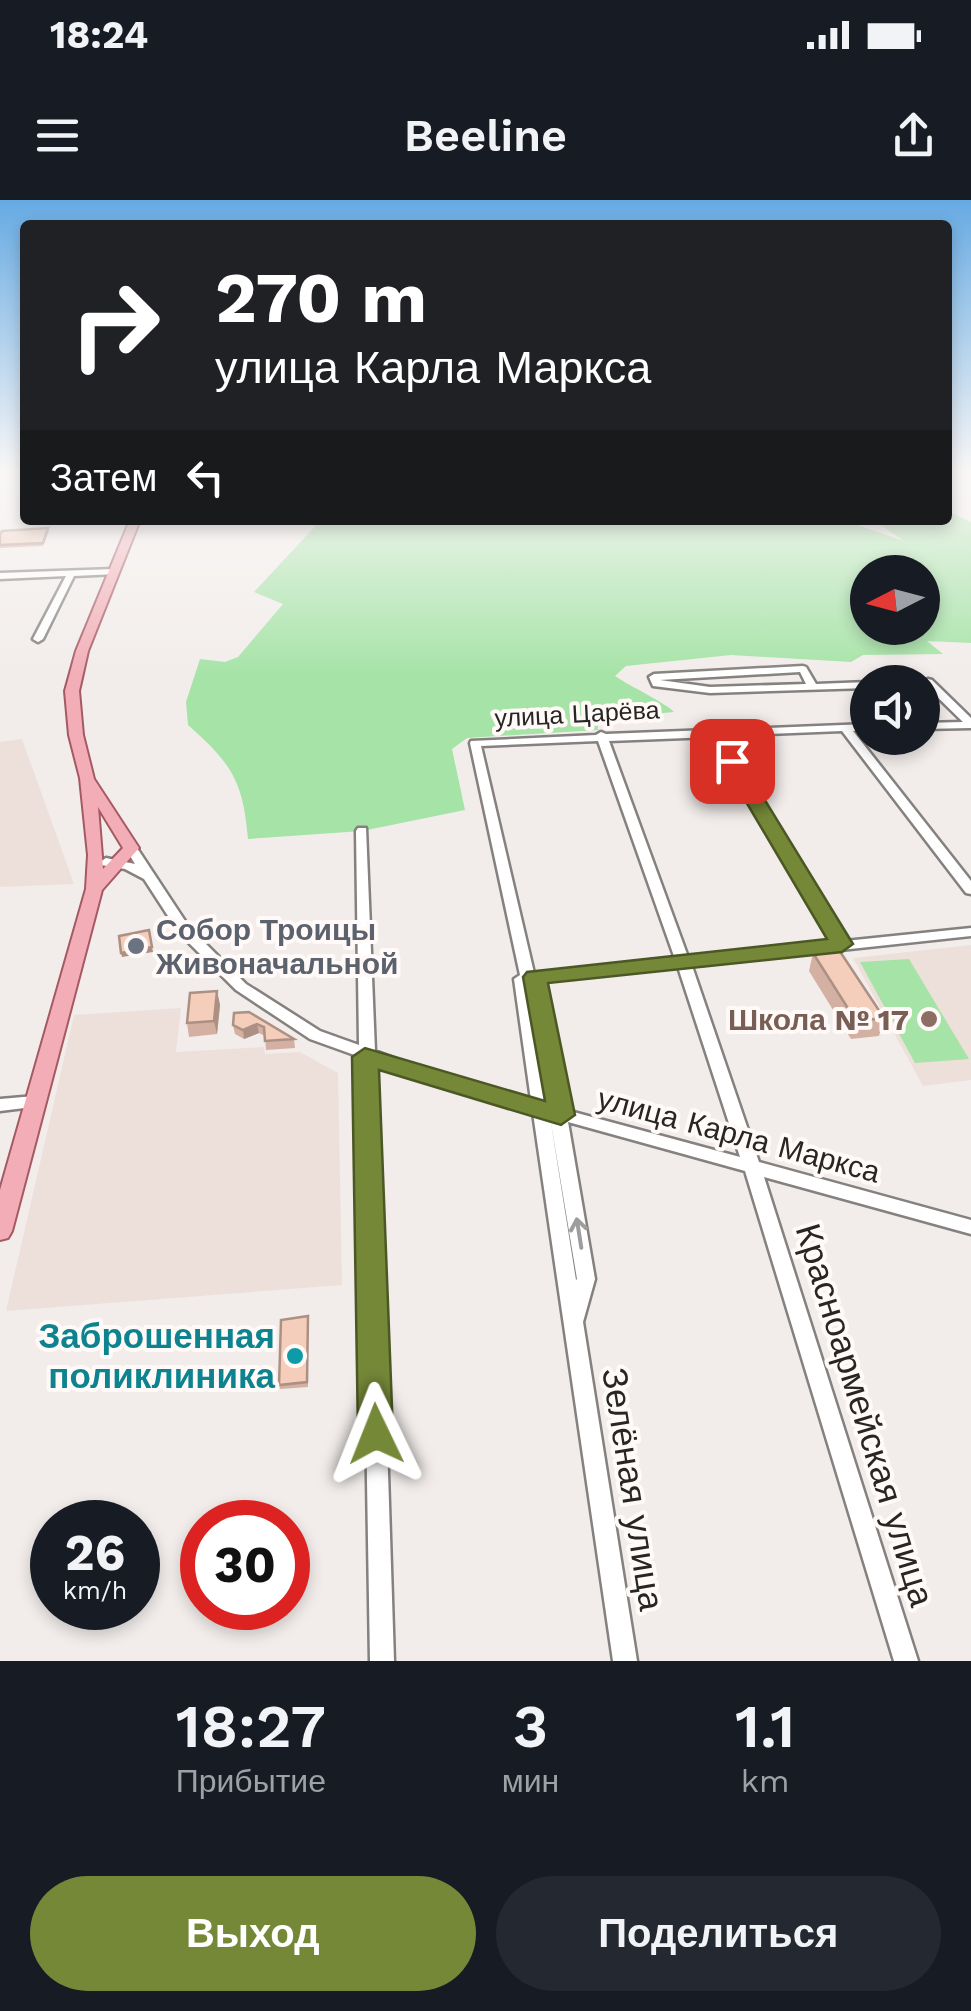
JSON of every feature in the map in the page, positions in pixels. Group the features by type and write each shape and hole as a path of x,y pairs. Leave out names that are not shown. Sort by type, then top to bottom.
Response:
{"main road":[{"path":"115,856 87,778 76,735 72,691 76,666 126,541"},
{"path":"87,778 115,856"},
{"path":"0,1231 94,888 115,856"}],"street":[{"path":"0,576 114,572"},
{"path":"38,639 71,574"},
{"path":"814,687 803,669 654,677 656,684 710,690 814,687 850,686"},
{"path":"940,696 971,724"},
{"path":"940,725 971,724"},
{"path":"845,728 971,890"},
{"name":"улица Царёва","path":"476,750 475,743 487,740 850,728"},
{"path":"714,731 842,944"},
{"name":"Красноармейская улица","path":"601,736 686,962 756,1170 906,1661"},
{"name":"Зелёная улица","path":"476,750 561,1115 586,1279 572,1328"},
{"path":"362,831 382,1661"},
{"name":"улица Карла Маркса","path":"115,856 150,876 184,930 241,988 314,1036 365,1057 541,1110 971,1227"},
{"path":"528,978 971,932"},
{"name":"Зелёная улица","path":"528,978 541,1110 625,1661"},
{"path":"0,1105 35,1102"}],"shaded area":[{"path":"22,739 74,884 0,887 0,742"},
{"name":"Школа № 17","path":"971,945 971,1080 923,1086 853,958"},
{"path":"181,1008 176,1052 264,1047 265,1054 300,1052 338,1073 342,1285 6,1311 74,1015"}],"green space":[{"path":"301,541 971,541 971,643 940,642 940,555 850,555 850,645 932,645 943,654 863,655 851,662 731,655 626,666 615,676 674,712 598,719 598,730 467,738 452,749 465,810 362,831 248,839 243,802 233,775 188,725 186,702 200,659 225,662 238,657 283,604 254,592"},
{"path":"909,959 969,1059 915,1063 860,962"}],"building":[{"path":"0,541 44,541 43,543 0,545"},
{"name":"Собор Троицы Живоначальной","path":"149,930 152,947 121,953 119,936"},
{"path":"839,950 884,1018 856,1021 813,953"},
{"path":"217,991 214,1021 187,1023 190,993"},
{"path":"249,1012 294,1039 265,1041 264,1027 257,1024 243,1030 233,1025 234,1013"},
{"name":"Заброшенная поликлиника","path":"308,1316 307,1382 279,1385 281,1320"}],"place":[{"name":"Собор Троицы Живоначальной","path":"136,946"},
{"name":"Школа № 17","path":"929,1019"},
{"name":"Заброшенная поликлиника","path":"295,1356"}],"route":[{"path":"376,1434 365,1057 561,1115 535,977 842,944 732,761"}]}
